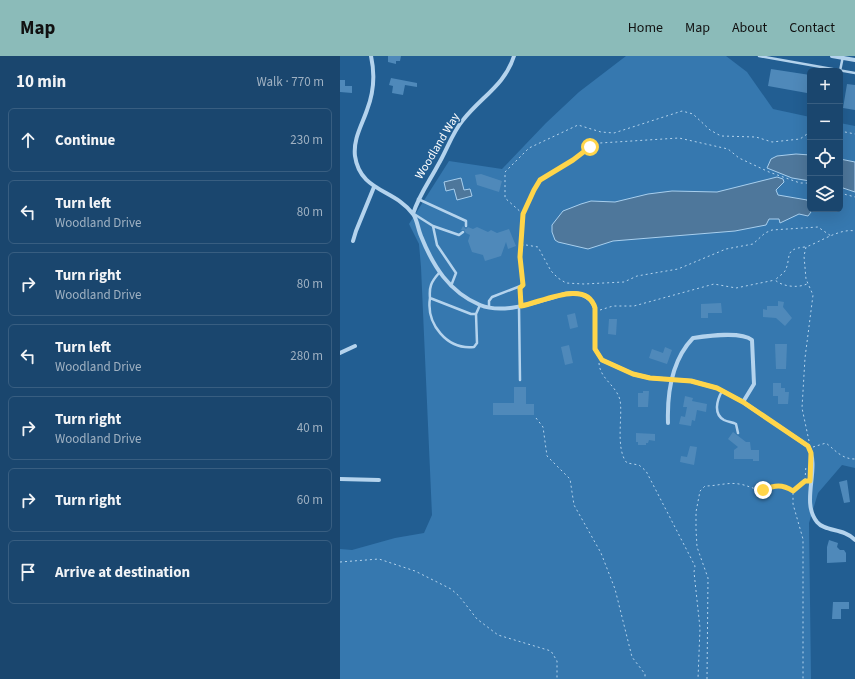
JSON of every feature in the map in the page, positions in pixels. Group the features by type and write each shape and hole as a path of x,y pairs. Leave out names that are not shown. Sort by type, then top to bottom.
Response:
{"street":[{"path":"372,56 374,76 372,92 355,148 358,166 362,176 374,187 395,199 413,214 430,259 439,274 451,286 480,305 489,308 520,306 572,293 591,300 594,312 595,349 602,360 633,374 650,378 705,383 722,390 743,402 808,446 811,453 811,508 817,522 827,528 846,533 855,540"},
{"name":"Woodland Way","path":"413,214 418,199 439,165 457,128 463,119 498,85 508,71 514,56"},
{"path":"832,56 855,60"},
{"path":"353,241 374,187"},
{"path":"668,423 667,400 671,380 682,354 693,338 747,336 752,340 753,346 751,356 754,384 743,402"},
{"path":"340,353 355,346"},
{"path":"340,479 379,480"}],"lane":[{"path":"759,56 818,68"},
{"path":"787,56 787,61"},
{"path":"840,68 842,57"},
{"path":"843,71 855,73"},
{"path":"418,199 466,221 466,226"},
{"path":"413,214 433,226 459,235 463,232"},
{"path":"433,226 437,245 456,273 451,286"},
{"path":"520,380 520,288 523,285 520,257 522,245"},
{"path":"439,274 431,282 429,291 429,307 430,314 441,335 468,348 474,347 477,343 476,314 480,305"},
{"path":"489,308 489,301 492,297 520,288"},
{"path":"430,298 471,314 476,314"},
{"path":"722,390 717,406 718,414 724,420 736,424 738,433"}],"path":[{"path":"523,214 505,198 505,172 529,148 578,125 601,132 614,133 682,111 693,114 710,130 721,136 756,138 772,142 800,139 807,134"},
{"path":"843,132 855,134"},
{"path":"807,183 800,183 769,172 739,158 728,150 680,138 600,143 590,147 573,160 540,180 523,214 522,245 538,247 551,271 558,278 566,283 584,284 624,282 637,276 678,269 726,249 753,244 765,233 772,230 818,226 831,236"},
{"path":"843,194 855,197"},
{"path":"594,312 609,307 634,306 714,284 736,288 775,280 785,271 789,254 792,250 806,247 831,236 850,230 855,231"},
{"path":"806,247 804,262 807,284 813,295 805,358 802,408 810,443 813,447 826,443 839,455 848,459 855,459"},
{"path":"775,280 779,283 794,286 807,284"},
{"path":"599,357 601,374 609,382 620,400 619,427 622,458 627,463 639,465 646,471 695,566 694,572 700,628 698,679"},
{"path":"536,418 543,427 547,456 570,479 574,505 601,553 616,589 632,657 645,674 645,679"},
{"path":"805,481 806,465"},
{"path":"793,491 805,481 810,481"},
{"path":"707,679 708,578 697,547 696,528 696,512 700,492 705,486 716,486 732,483 763,490 776,485 793,491"},
{"path":"793,491 793,504 803,539 803,679"},
{"path":"340,562 388,561 434,580 459,596 477,619 498,635 551,651 557,661 557,679"}],"shaded area":[{"path":"626,56 726,56 747,72 773,109 807,116 807,212 843,212 843,124 855,126 855,468 842,465 818,493 809,523 811,679 340,679 340,549 352,550 395,538 424,533 432,515 421,267 419,244 409,224 449,161 502,169 546,123 579,92"},
{"path":"796,154 807,155 807,180 792,178 767,168 771,159 777,156"},
{"path":"843,160 855,162 855,192 843,188"},
{"path":"777,177 783,179 784,182 776,190 778,195 807,200 807,212 811,212 808,216 799,214 780,223 779,219 769,219 766,225 735,231 613,241 588,249 558,242 555,240 552,232 552,225 563,211 591,201 615,202 648,194 672,191 717,192"},
{"path":"461,178 464,190 470,189 472,196 457,200 454,189 446,191 444,182"}],"building":[{"path":"388,56 401,56 400,61 396,61 396,64 388,62"},
{"path":"771,69 807,75 807,93 768,86"},
{"path":"391,78 417,83 417,87 405,85 403,95 392,93 393,86 389,85"},
{"path":"340,80 345,80 345,86 352,86 352,93 340,92"},
{"path":"847,84 855,85 855,110 843,108"},
{"path":"481,174 502,181 499,192 477,185 475,175"},
{"path":"463,226 466,229 468,227 473,229 477,227 488,232 491,230 497,233 509,229 516,246 508,249 506,242 501,256 485,261 483,255 472,252 468,241 470,235 464,230 461,230"},
{"path":"778,301 784,302 783,307 792,318 785,326 776,318 763,317 763,309 767,310 767,306 778,306"},
{"path":"721,303 722,313 708,313 708,318 701,318 701,304"},
{"path":"575,313 578,327 570,329 567,315"},
{"path":"609,319 617,319 616,335 608,334"},
{"path":"775,344 787,344 786,369 776,369"},
{"path":"569,345 573,363 565,365 561,347"},
{"path":"665,347 672,350 667,364 649,358 652,349 663,353"},
{"path":"773,383 781,383 781,388 785,388 785,392 789,392 788,404 778,404 778,396 773,396"},
{"path":"514,387 526,387 526,404 534,404 534,415 493,415 493,403 514,403"},
{"path":"643,391 649,391 648,407 638,407 638,393 643,393"},
{"path":"685,396 693,398 692,401 707,404 706,412 697,410 695,421 692,420 691,426 679,424 681,416 685,417 687,407 683,407"},
{"path":"733,432 746,442 750,442 751,450 759,450 759,461 753,461 753,459 734,459 734,450 738,447 728,439"},
{"path":"636,433 655,434 655,441 649,440 646,445 638,445 638,442 636,442"},
{"path":"690,446 697,447 694,465 680,462 681,456 687,457"},
{"path":"847,480 850,502 844,503 839,482"},
{"path":"829,540 838,543 837,547 840,550 844,550 846,553 846,562 827,563 827,547"},
{"path":"833,602 849,602 849,609 841,609 841,619 832,619"}],"route":[{"path":"590,147 573,160 540,180 523,214 520,257 523,285 520,288 521,306 564,294 572,293 586,297 593,302 595,308 595,349 602,360 633,374 662,380 684,380 705,383 717,388 743,402 782,430 808,446 812,461 810,481 805,481 793,491 776,485 763,490"}]}
